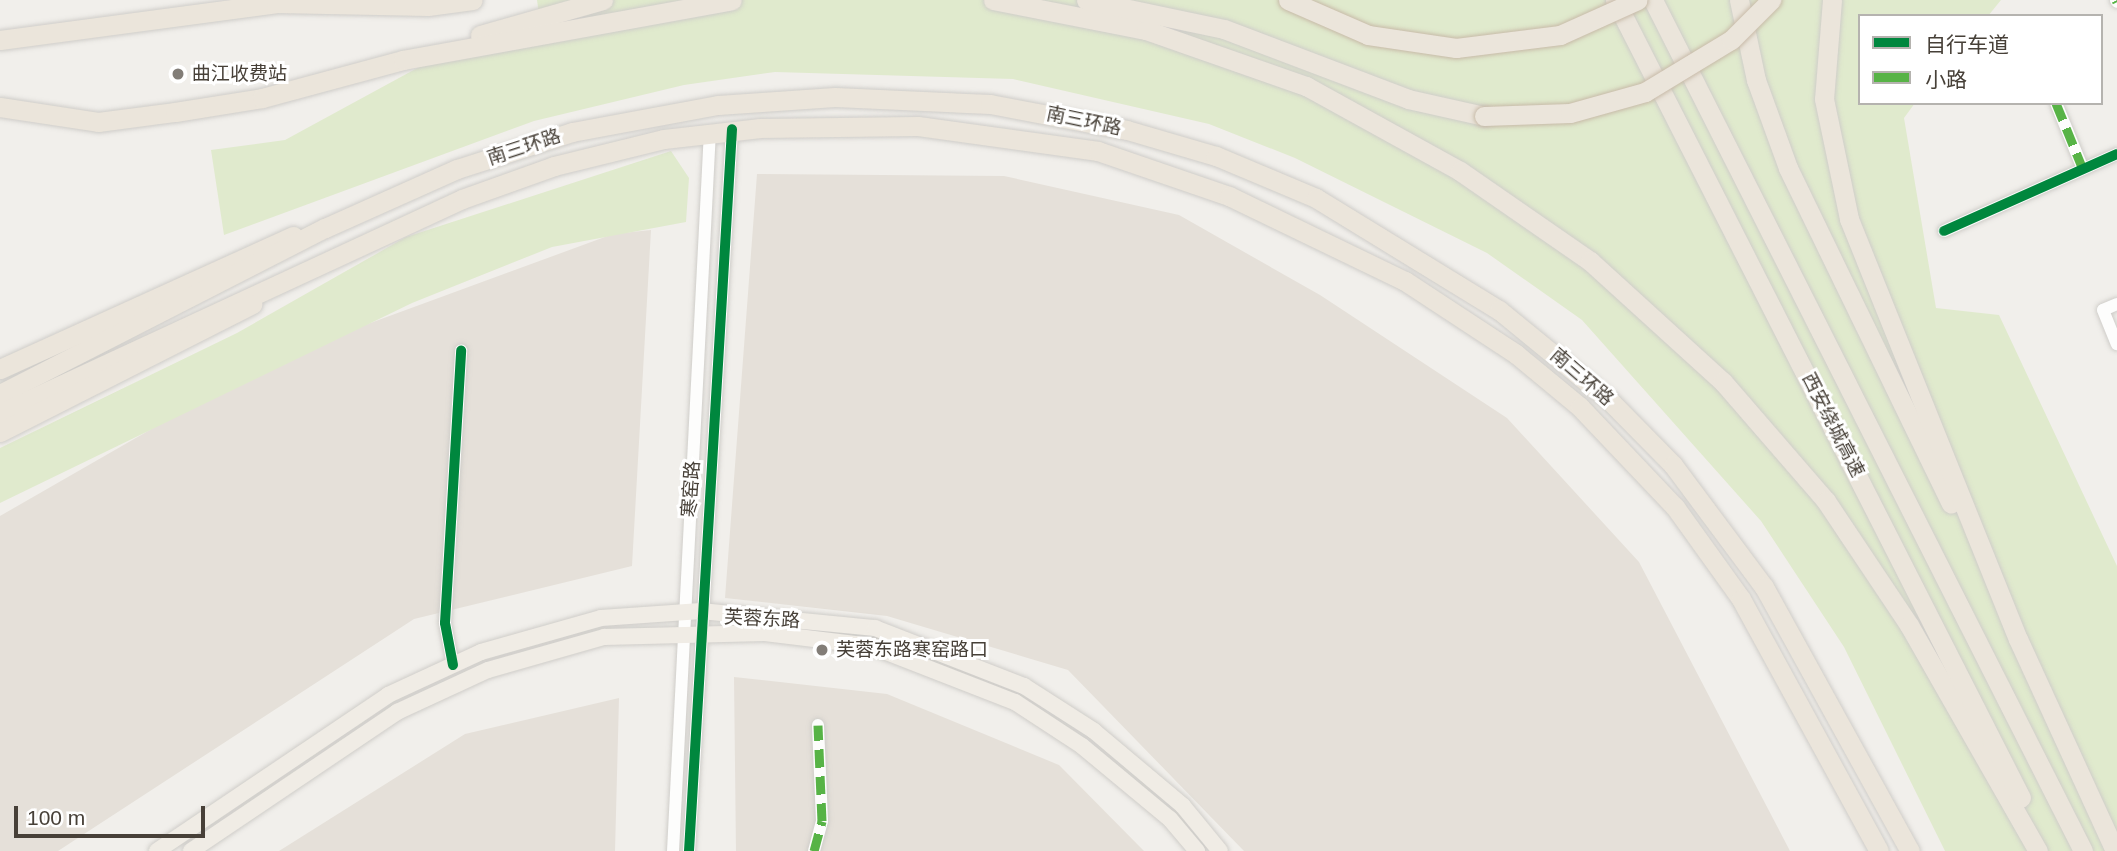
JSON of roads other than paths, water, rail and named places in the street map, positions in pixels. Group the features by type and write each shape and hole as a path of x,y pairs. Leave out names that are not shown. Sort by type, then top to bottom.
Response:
{"highway":[{"path":"0,40 276,3 473,0"},
{"path":"0,107 98,122 262,98 402,60 603,0"},
{"path":"402,60 732,0"},
{"path":"993,0 1146,30 1306,86 1460,171 1590,261 1723,382 1826,502 1909,625 2038,851"},
{"path":"1086,0 1224,29 1408,99 1484,116 1570,113 1645,92 1721,48 1771,0"},
{"path":"1288,0 1368,35 1456,48 1560,35 1638,0"},
{"name":"西安绕城高速","path":"1615,0 2047,851"},
{"name":"西安绕城高速","path":"1653,0 2083,851"},
{"path":"1739,0 1756,80 1788,168 2018,639 2115,851"},
{"path":"1832,0 1824,100 1839,187 2018,639"},
{"name":"南三环路","path":"0,413 190,310 325,228 539,141 630,119 780,100 945,100 1034,110 1172,142 1267,175 1386,238 1499,310 1645,435 1764,587 1910,851"},
{"name":"南三环路","path":"0,394 190,310 332,256 512,179 710,131 918,126 1098,151 1228,196 1431,297 1580,407 1675,507 1763,634 1879,851"},
{"path":"0,369 211,269 325,228"},
{"path":"0,432 210,329 332,256"}],"main road":[{"name":"芙蓉东路","path":"157,851 388,695 453,665 601,618 693,612 875,628 1024,685 1094,731 1183,806 1220,851"},
{"name":"芙蓉东路","path":"191,851 397,712 488,670 604,637 765,632 871,646 947,672 1015,702 1083,746 1170,819 1197,851"}],"street":[{"path":"2057,105 2083,169"},
{"name":"寒窑路","path":"673,851 683,635 693,612 732,129"},
{"name":"寒窑路","path":"689,851 700,634 693,612 710,131"},
{"path":"1944,231 2117,154"},
{"path":"2117,304 2103,310 2117,344"},
{"path":"453,665 445,623 461,350"},
{"path":"814,851 822,821 818,725"}],"place":[{"name":"曲江收费站","path":"178,74"},
{"name":"芙蓉东路寒窑路口","path":"822,650"}]}
